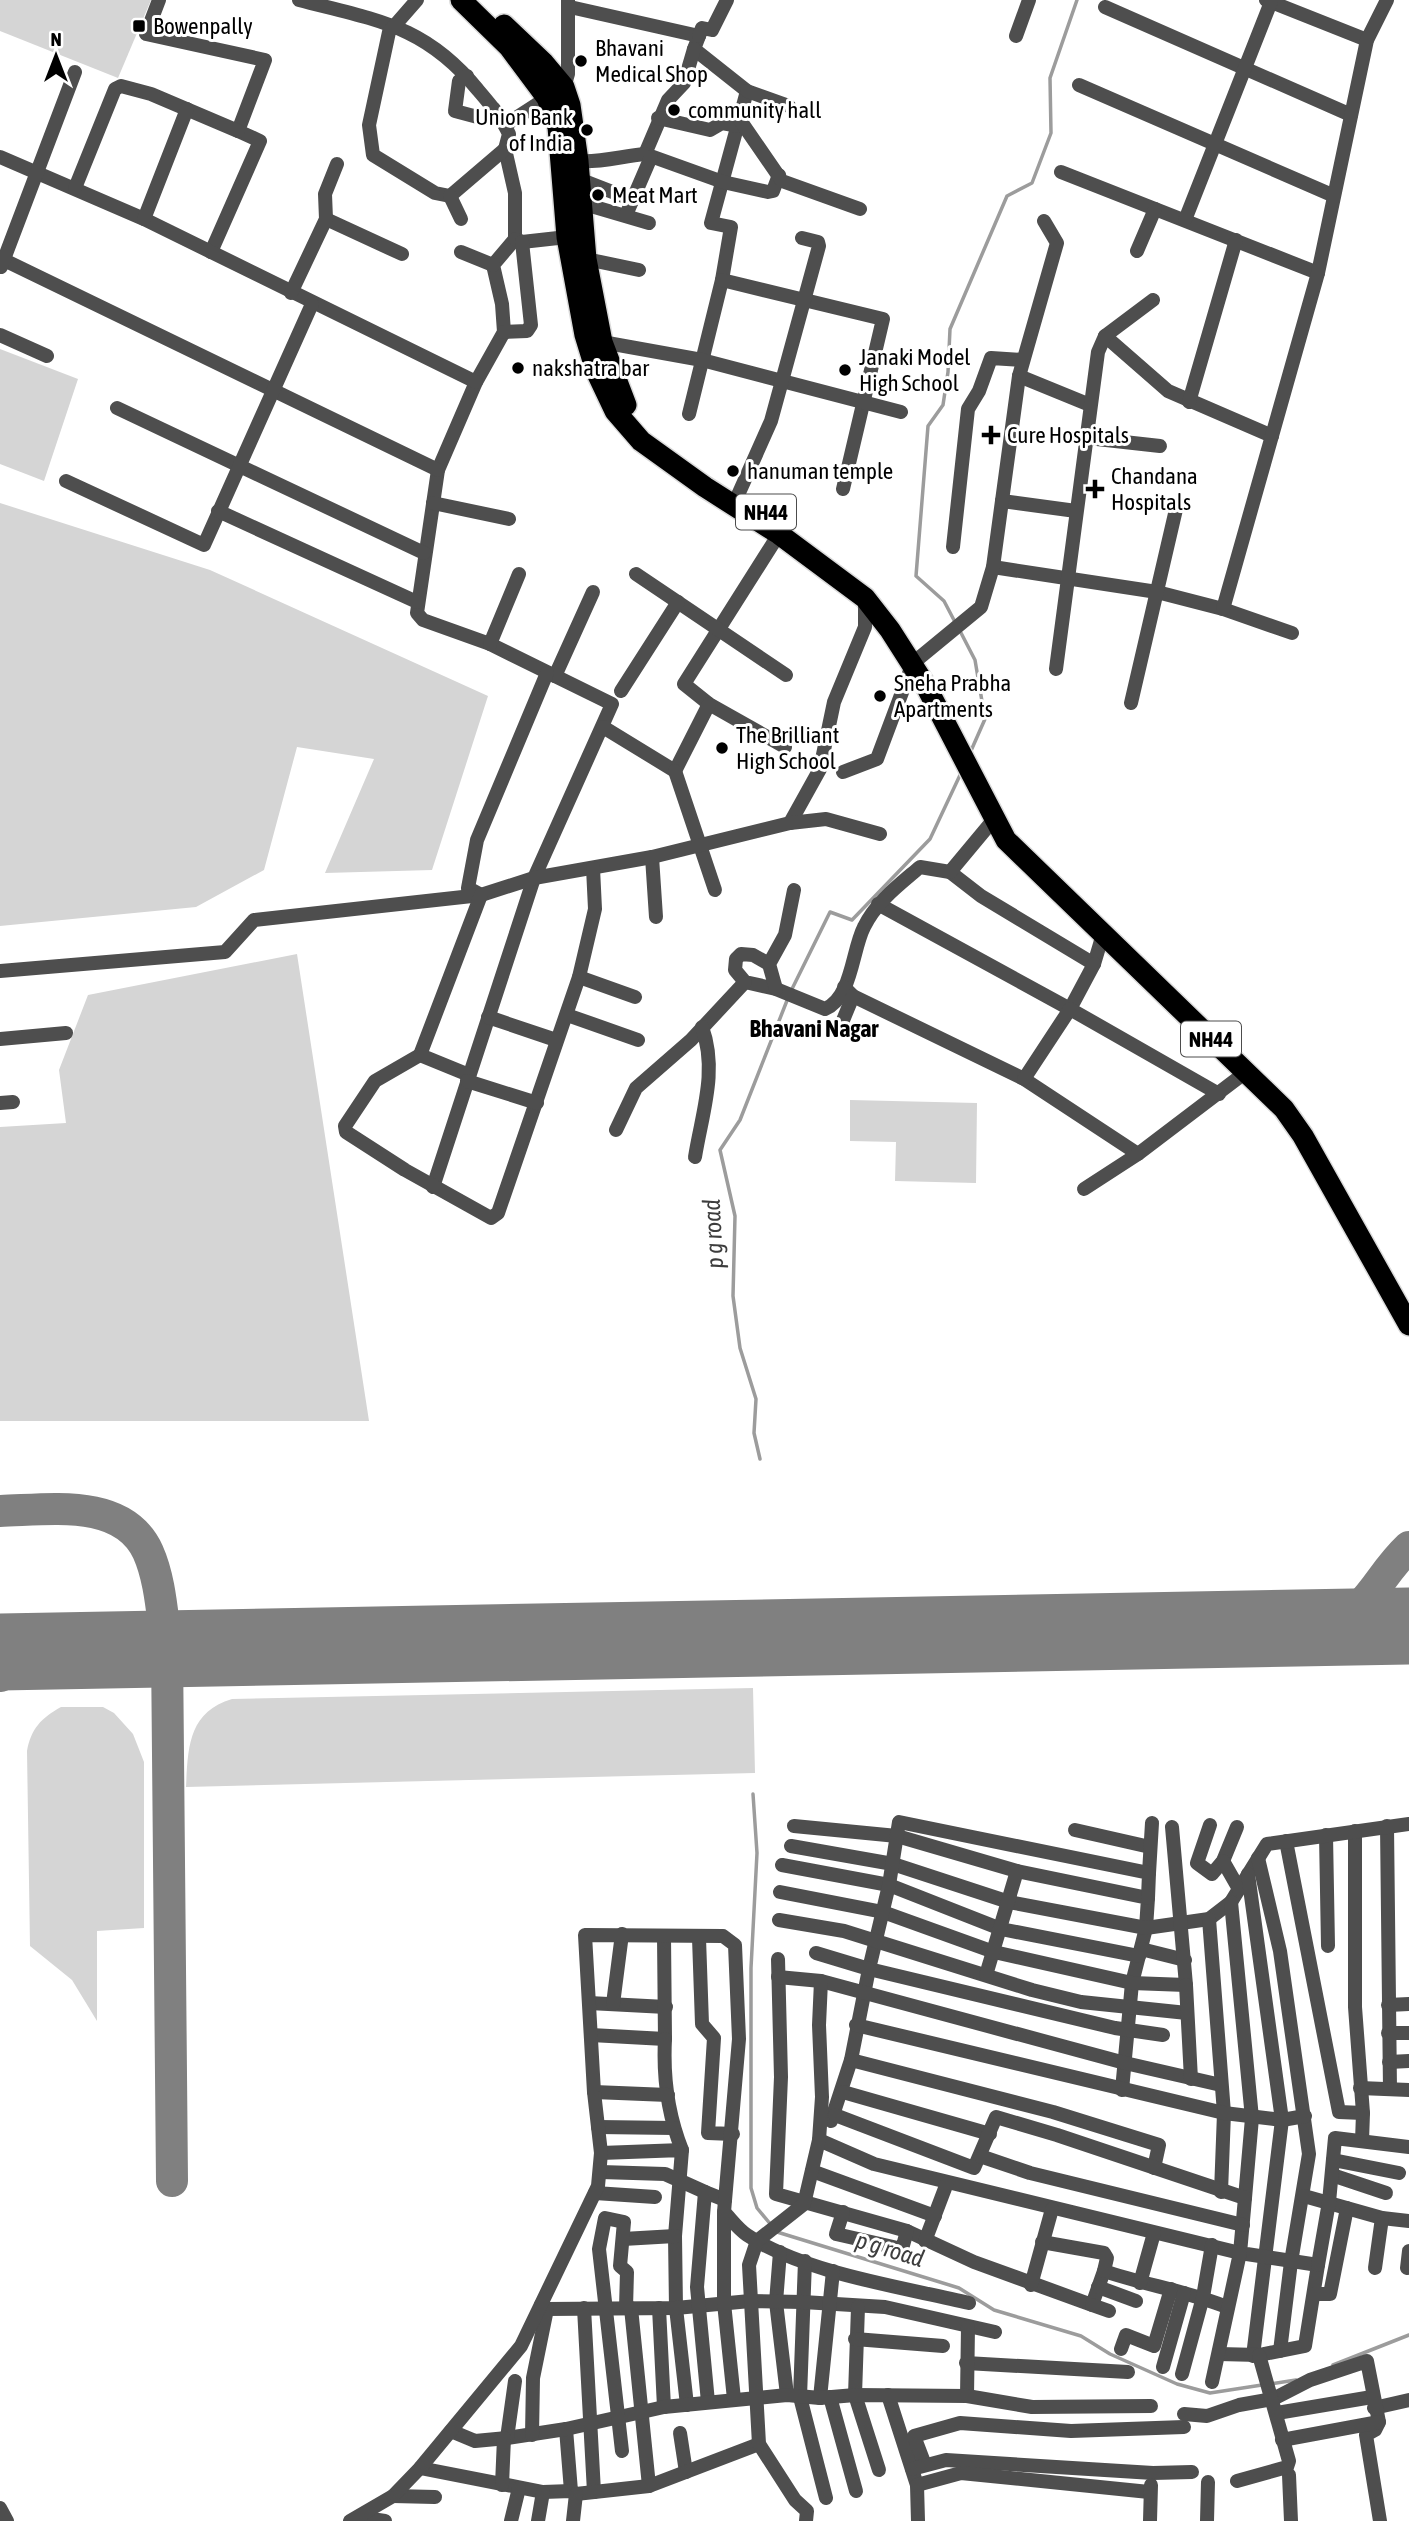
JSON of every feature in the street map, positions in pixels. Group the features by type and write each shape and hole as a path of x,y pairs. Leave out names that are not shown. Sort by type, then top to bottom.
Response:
{"highway":[{"name":"NH44","path":"461,0 555,93 567,237 585,335 596,371 615,411 641,441 705,487 779,534 866,598 918,660"},
{"name":"NH44","path":"477,0 543,62 555,93 575,127 586,259 602,341 623,401 646,428 713,480 792,527 866,582 918,660 982,778 1017,832 1294,1101 1409,1297"},
{"name":"NH44","path":"982,778 995,818 1006,840 1284,1109 1303,1136 1409,1325"}],"street":[{"path":"159,0 146,34 265,60 238,131"},
{"path":"299,0 394,24 419,37 467,76 505,125 509,134 505,149 515,193 531,325 524,332 504,332"},
{"path":"396,0 412,5 389,32 378,73 369,125 373,155 435,193 450,196"},
{"path":"626,215 658,118 668,100 684,83 702,28 712,30 727,0"},
{"path":"1016,36 1029,0"},
{"path":"1223,609 1318,273 1332,195 1367,40 1387,0"},
{"path":"1185,220 1268,1 1367,40"},
{"path":"505,125 555,93 568,74 569,4 696,42 747,91 789,106"},
{"path":"1105,7 1351,115"},
{"path":"75,72 2,264 438,470"},
{"path":"467,76 459,81 455,111 485,119 494,109"},
{"path":"1079,85 1332,195"},
{"path":"75,188 115,89 128,86 260,141 211,252"},
{"path":"689,414 722,280 731,228 711,223 747,91"},
{"path":"144,219 187,109"},
{"path":"658,118 710,130 722,123 739,123"},
{"path":"739,123 782,181 860,209"},
{"path":"450,196 505,149"},
{"path":"578,170 614,156 648,155 723,182 768,192 773,191 779,175"},
{"path":"0,157 144,219 312,304 476,382"},
{"path":"291,293 326,219 326,194 337,164"},
{"path":"578,170 633,200"},
{"path":"1061,172 1318,273"},
{"path":"450,196 461,219"},
{"path":"581,203 649,223"},
{"path":"1137,251 1155,209"},
{"path":"326,219 402,254"},
{"path":"843,772 877,758 918,660 981,607 993,567 1019,376 1057,243 1045,221"},
{"path":"493,265 519,240 567,237"},
{"path":"738,495 771,421 819,246 818,242 802,238"},
{"path":"1189,402 1236,240"},
{"path":"461,252 493,265"},
{"path":"586,259 639,270"},
{"path":"433,1187 534,878 612,704 490,644 423,620 417,613 438,470 476,382 504,332 502,304 493,265"},
{"path":"722,280 883,319 862,401 844,489"},
{"path":"1056,669 1098,352 1105,336 1153,300"},
{"path":"65,481 204,545 312,304"},
{"path":"0,335 47,356"},
{"path":"1105,336 1168,391 1272,436"},
{"path":"602,341 702,360 901,412"},
{"path":"953,547 968,409 979,391 991,358 1023,360"},
{"path":"1019,376 1090,405"},
{"path":"117,408 424,553"},
{"path":"1088,438 1160,446"},
{"path":"1002,501 1076,511"},
{"path":"433,503 509,519"},
{"path":"1131,704 1177,505"},
{"path":"218,511 417,602"},
{"path":"779,534 684,684 709,704 785,747"},
{"path":"993,567 1157,592 1223,609 1292,634"},
{"path":"636,574 786,675"},
{"path":"490,644 519,575"},
{"path":"481,895 468,888 477,840 551,675 593,592"},
{"path":"790,823 821,769 834,702 865,627 866,598"},
{"path":"621,691 678,602"},
{"path":"676,771 709,704"},
{"path":"603,727 676,771 715,890"},
{"path":"950,872 995,818"},
{"path":"0,971 225,952 254,920 481,895 534,878 652,857 790,823 826,819 880,834"},
{"path":"652,857 656,917"},
{"path":"839,1030 863,928 878,904 920,867 950,872 981,896 1094,964"},
{"path":"481,895 420,1055 375,1081 345,1126 346,1132 433,1187 491,1218 498,1213 579,977 595,909 593,868"},
{"path":"769,964 785,936 794,890"},
{"path":"878,904 1219,1094"},
{"path":"1024,1079 1070,1009 1094,964 1103,934"},
{"path":"776,989 769,964 753,955 741,954 736,959 735,971 745,982 776,989 825,1009 849,991"},
{"path":"579,977 635,997"},
{"path":"616,1130 636,1088 702,1027 745,982"},
{"path":"849,991 1024,1079 1138,1154"},
{"path":"567,1015 638,1040"},
{"path":"488,1017 556,1041"},
{"path":"695,1157 711,1077 710,1048 702,1027"},
{"path":"0,1039 65,1033"},
{"path":"420,1055 468,1079 537,1103"},
{"path":"1084,1189 1138,1154 1247,1072"},
{"path":"819,2140 835,2115 851,2060 863,1992 889,1885 898,1822 1149,1873"},
{"path":"1122,2090 1132,1983 1146,1928 1152,1823"},
{"path":"791,1846 893,1864 1009,1902 1146,1928 1209,1919 1235,1895 1267,1844 1409,1824"},
{"path":"1210,1825 1197,1863 1213,1874 1223,1861 1237,1827"},
{"path":"794,1826 897,1836 1017,1871 1148,1898"},
{"path":"1387,1826 1390,2089"},
{"path":"1172,1827 1185,1960 1191,2079"},
{"path":"1075,1830 1150,1847"},
{"path":"1355,1830 1355,2007 1363,2113 1362,2141"},
{"path":"1326,1835 1328,1945"},
{"path":"1219,2354 1256,2356 1305,2346 1329,2202 1339,2112 1286,1841"},
{"path":"1258,1858 1280,1951 1309,2154 1280,2351"},
{"path":"1212,2382 1240,2253 1252,2118 1235,1895 1223,1861"},
{"path":"782,1865 889,1885 1001,1929 1139,1956 1141,1949"},
{"path":"986,1975 1017,1871"},
{"path":"1237,2481 1287,2467 1289,2461 1264,2371 1256,2356 1256,2317 1282,2120 1248,1874"},
{"path":"780,1892 883,1912 994,1952 1132,1983 1186,1986"},
{"path":"1209,1919 1224,2113 1221,2192"},
{"path":"779,1920 875,1939 1081,2002 1187,2013"},
{"path":"613,2004 622,1934"},
{"path":"354,2519 393,2496 420,2468 521,2346 544,2307 595,2193 601,2172 601,2153 594,2092 585,1935 699,1938 723,1936 735,1945 739,2039 733,2134 724,2206 724,2303 734,2399"},
{"path":"664,1936 668,2095 674,2128 682,2150 674,2235 676,2308 687,2405"},
{"path":"699,1938 702,2024 714,2038 708,2133 733,2134"},
{"path":"1141,1949 1185,1960"},
{"path":"816,1953 869,1969 1163,2035"},
{"path":"778,1959 781,2077 776,2194 907,2231 1031,2285 1109,2311"},
{"path":"778,1978 821,1981 1125,2063 1221,2085"},
{"path":"806,2521 807,2511 795,2500 759,2444 749,2265 762,2237 804,2204 819,2140 822,2097 819,2025 821,1981"},
{"path":"589,2003 666,2007"},
{"path":"1388,2005 1409,2004"},
{"path":"856,2025 1224,2113 1282,2120 1305,2116"},
{"path":"1388,2033 1409,2033"},
{"path":"591,2035 665,2039"},
{"path":"851,2060 1053,2112 1159,2145 1154,2168"},
{"path":"1389,2062 1409,2061"},
{"path":"1360,2088 1409,2090"},
{"path":"594,2092 668,2095"},
{"path":"842,2092 990,2134"},
{"path":"1339,2112 1363,2113"},
{"path":"835,2115 974,2168 996,2117 1057,2134 1245,2198"},
{"path":"598,2127 674,2128"},
{"path":"1335,2138 1409,2147"},
{"path":"819,2140 874,2164 947,2183 1240,2253 1318,2265"},
{"path":"601,2153 682,2150"},
{"path":"980,2155 1030,2173 1243,2225"},
{"path":"1333,2160 1399,2173"},
{"path":"812,2171 935,2216"},
{"path":"601,2172 665,2174 705,2192 724,2206 744,2234 762,2237 780,2252 833,2271 969,2303"},
{"path":"1332,2175 1386,2193"},
{"path":"925,2241 947,2183"},
{"path":"705,2192 698,2306 708,2402"},
{"path":"595,2193 655,2197"},
{"path":"1304,2196 1382,2218 1409,2221"},
{"path":"1314,2294 1330,2294 1347,2208"},
{"path":"1031,2285 1052,2209"},
{"path":"843,2212 836,2234 902,2249 907,2231"},
{"path":"622,2451 599,2249 606,2218 624,2222 620,2266 627,2272 628,2308 649,2486"},
{"path":"1375,2268 1382,2218"},
{"path":"1140,2283 1154,2233"},
{"path":"623,2239 674,2235"},
{"path":"1042,2242 1104,2253 1104,2271 1092,2305"},
{"path":"1182,2374 1203,2297 1212,2245"},
{"path":"1407,2268 1409,2251"},
{"path":"780,2252 776,2302 794,2396 826,2498"},
{"path":"794,2396 805,2261"},
{"path":"833,2271 825,2398 856,2491"},
{"path":"1104,2271 1140,2283 1203,2297 1227,2307"},
{"path":"1098,2287 1136,2301"},
{"path":"1121,2349 1126,2335 1154,2346 1178,2291"},
{"path":"1163,2367 1178,2291"},
{"path":"544,2307 676,2308 750,2301 803,2302 885,2307 995,2332"},
{"path":"532,2435 533,2378 544,2307"},
{"path":"858,2307 855,2395 879,2470"},
{"path":"584,2308 594,2492"},
{"path":"659,2308 664,2407"},
{"path":"967,2396 968,2327"},
{"path":"855,2339 943,2346"},
{"path":"1274,2403 1310,2380 1367,2361 1375,2409 1375,2430 1366,2435 1380,2521"},
{"path":"967,2363 1128,2372"},
{"path":"502,2485 515,2381"},
{"path":"888,2395 918,2467"},
{"path":"451,2431 475,2441 506,2438 566,2430 664,2407 757,2397 967,2396 1032,2407 1151,2406"},
{"path":"1282,2440 1409,2400"},
{"path":"918,2521 915,2436 960,2423 1071,2431 1184,2420 1207,2416 1239,2405 1274,2403 1375,2409"},
{"path":"566,2430 574,2493 573,2521"},
{"path":"680,2434 686,2472"},
{"path":"420,2468 543,2492 594,2492 649,2486 759,2444"},
{"path":"918,2467 946,2460 1153,2473 1192,2472"},
{"path":"917,2485 961,2473 1149,2492"},
{"path":"1150,2521 1149,2492 1153,2473"},
{"path":"1289,2475 1291,2521"},
{"path":"1207,2521 1208,2483"},
{"path":"511,2521 519,2488"},
{"path":"538,2521 543,2492"},
{"path":"393,2496 435,2497"},
{"path":"0,2508 7,2521"},
{"path":"354,2519 385,2521"}],"shaded area":[{"path":"0,0 151,0 118,78 0,31"},
{"path":"0,349 78,379 44,481 0,464"},
{"path":"0,503 210,570 488,696 432,870 325,873 374,759 297,747 264,870 196,907 0,926"},
{"path":"297,954 369,1421 0,1421 0,1127 66,1123 59,1070 88,995"},
{"path":"850,1100 977,1103 976,1183 895,1181 896,1142 850,1141"},
{"path":"753,1688 755,1773 186,1787 193,1733 207,1713 232,1699"},
{"path":"61,1707 103,1707 114,1713 133,1734 144,1762 144,1928 97,1931 97,2021 72,1980 30,1946 27,1751 31,1736 38,1725"}],"waterway":[{"path":"955,622 944,601 916,576 928,426 943,405 950,329 1007,196 1032,183 1051,133 1050,78 1077,0"},
{"path":"959,629 975,660 985,719 970,753"},
{"path":"791,991 830,912 852,920 930,839 961,773"},
{"name":"p g road","path":"760,1459 754,1433 756,1399 740,1348 733,1296 735,1216 720,1150 740,1120 788,998"},
{"name":"p g road","path":"753,1794 757,1853 751,1968 751,2188 757,2208 772,2226"},
{"name":"p g road","path":"777,2232 959,2288 994,2310 1081,2336 1110,2354 1177,2384 1210,2393 1262,2385"},
{"name":"p g road","path":"1333,2365 1409,2335"},
{"name":"p g road","path":"1270,2384 1296,2380"}],"taxiway":[{"path":"0,1511 83,1510 121,1522 136,1534 148,1552 156,1575 167,1648 172,2181"},
{"path":"1327,1628 1355,1611 1409,1547"},
{"path":"1318,1629 1409,1644"},
{"path":"0,1676 12,1662 38,1651"}],"runway":[{"path":"0,1652 1409,1626"}],"place":[{"name":"Bowenpally","path":"139,26"},
{"name":"Bhavani Medical Shop","path":"581,61"},
{"name":"community hall","path":"674,110"},
{"name":"Union Bank of India","path":"587,130"},
{"name":"Meat Mart","path":"598,195"},
{"name":"nakshatra bar","path":"518,368"},
{"name":"Janaki Model High School","path":"845,370"},
{"name":"Cure Hospitals","path":"991,435"},
{"name":"hanuman temple","path":"733,471"},
{"name":"Chandana Hospitals","path":"1095,489"},
{"name":"Sneha Prabha Apartments","path":"880,696"},
{"name":"The Brilliant High School","path":"722,748"}],"district":[{"name":"Bhavani Nagar","path":"814,1028"}]}
